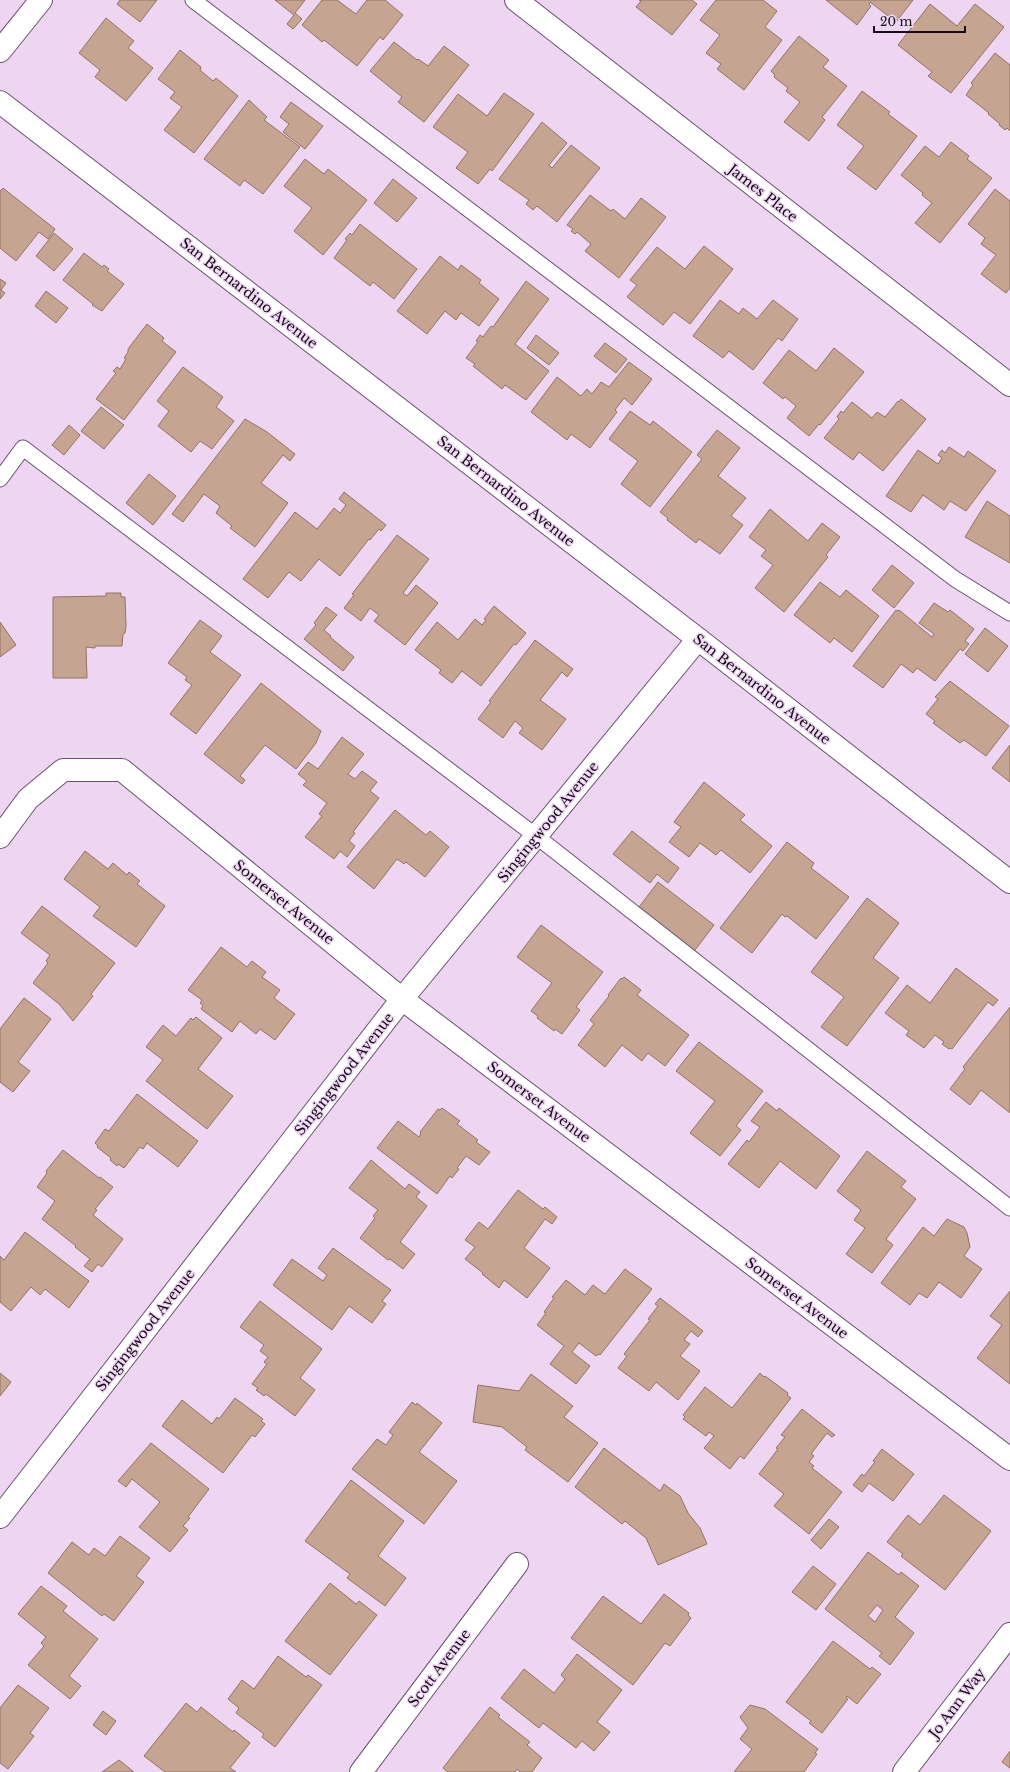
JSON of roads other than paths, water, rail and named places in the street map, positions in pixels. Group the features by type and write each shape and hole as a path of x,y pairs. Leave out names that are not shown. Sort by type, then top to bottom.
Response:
{"street":[{"path":"0,51 41,0"},
{"name":"James Place","path":"530,4 1010,385"},
{"name":"San Bernardino Avenue","path":"0,102 698,639 1010,882"},
{"name":"Singingwood Avenue","path":"0,1517 402,999 698,639"},
{"name":"Somerset Avenue","path":"0,837 28,799 63,770 122,770 402,999 1010,1460"},
{"name":"Scott Avenue","path":"361,1772 517,1564"},
{"name":"Jo Ann Way","path":"904,1772 1010,1634"}],"lane":[{"path":"193,0 955,579 1010,613"},
{"path":"0,479 23,448 536,836 1010,1208"}]}
